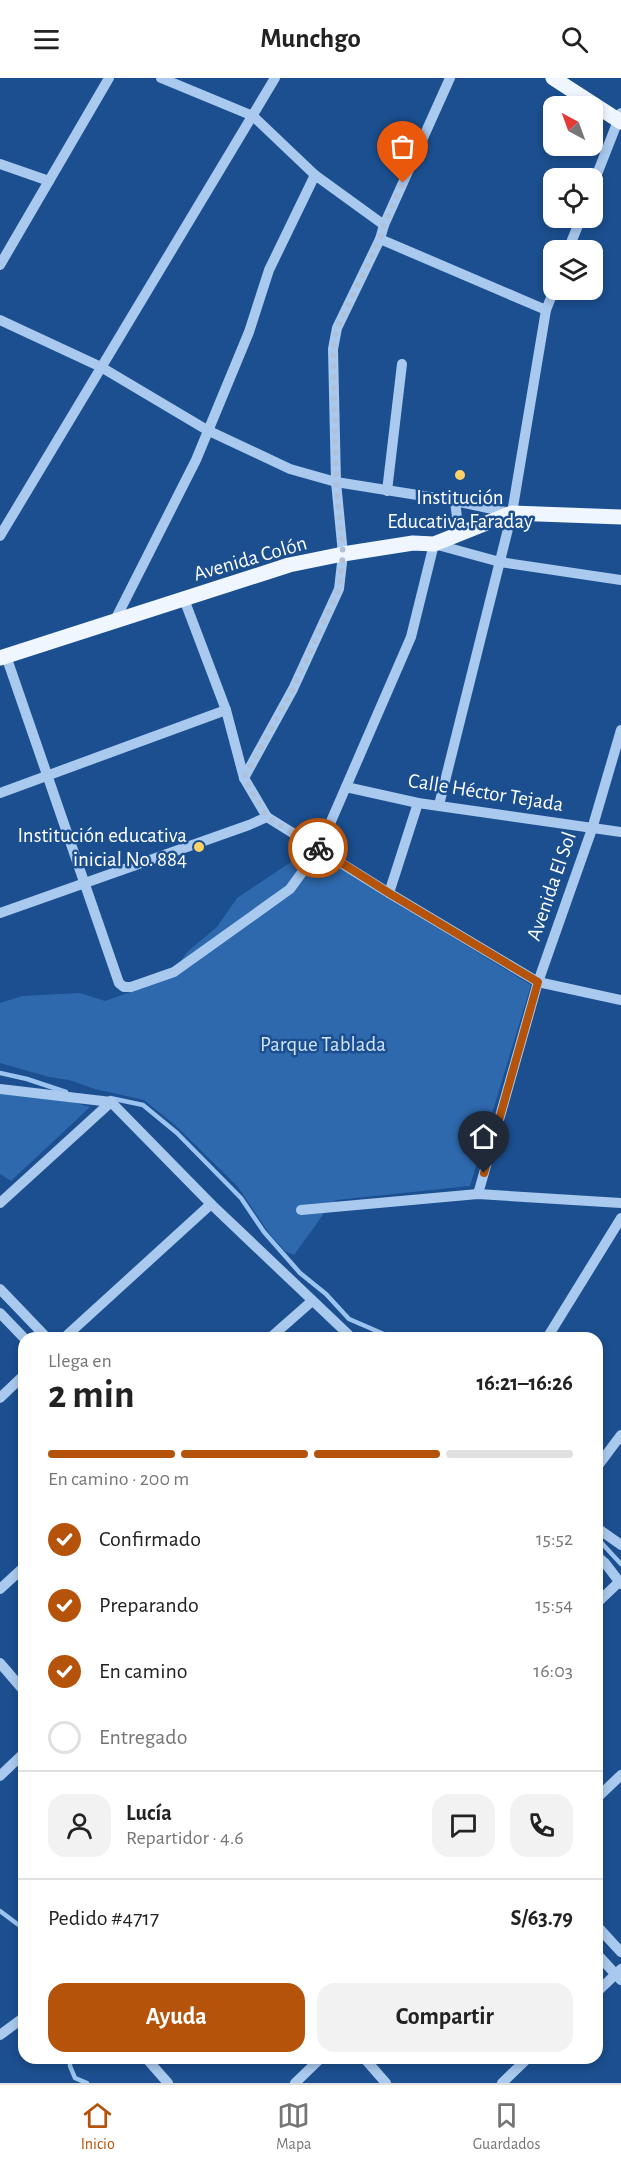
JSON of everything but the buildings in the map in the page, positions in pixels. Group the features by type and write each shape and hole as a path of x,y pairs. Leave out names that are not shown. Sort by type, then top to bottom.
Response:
{"main road":[{"path":"553,78 620,118"},
{"name":"Avenida Colón","path":"3,657 289,565 413,543 434,544 512,513 621,517"}],"street":[{"path":"0,265 109,78"},
{"path":"161,78 253,116 315,175 384,225"},
{"path":"0,536 275,78"},
{"path":"244,778 293,689 339,589 343,554 336,482 333,349 337,328 380,239 384,225 450,78"},
{"path":"600,168 620,118"},
{"path":"0,164 49,181"},
{"path":"114,622 196,460 249,332 269,270 315,175"},
{"path":"380,239 546,310"},
{"path":"439,805 512,513 546,310 550,300"},
{"path":"0,320 101,367 207,430 290,469 336,482 455,501 512,513"},
{"path":"387,491 402,364"},
{"path":"455,501 459,534"},
{"path":"3,657 48,777 119,983 124,987 131,987 174,972 290,889 319,849 411,637 434,544 500,562 621,580"},
{"path":"184,599 226,710 244,778 267,817 538,982 621,1000"},
{"path":"0,793 226,710"},
{"name":"Avenida El Sol","path":"478,1194 538,982 592,829 621,730"},
{"name":"Calle Héctor Tejada","path":"346,787 418,803 621,832"},
{"path":"389,893 418,803"},
{"path":"0,913 267,817"},
{"path":"0,1089 111,1102 211,1204 346,1332"},
{"path":"0,1203 111,1102"},
{"path":"302,1210 478,1194 621,1203"},
{"path":"71,1332 211,1204"},
{"path":"551,1332 621,1218"},
{"path":"0,1289 41,1332"},
{"path":"277,1332 312,1301"},
{"path":"0,1314 18,1332"},
{"path":"0,1398 18,1381"},
{"path":"603,1459 621,1435"},
{"path":"603,1532 621,1545"},
{"path":"603,1561 620,1583 603,1598"},
{"path":"0,1590 18,1573"},
{"path":"0,1663 18,1684"},
{"path":"0,1776 18,1759"},
{"path":"603,1792 621,1775"},
{"path":"603,1932 621,1952"},
{"path":"603,1959 619,1974 603,1987"},
{"path":"0,2035 18,2022"},
{"path":"151,2064 168,2083"},
{"path":"295,2083 315,2064"},
{"path":"369,2064 386,2083"},
{"path":"502,2083 522,2064"}],"green space":[{"name":"Parque Tablada","path":"322,846 385,896 531,985 470,1186 336,1200 294,1255 285,1251 269,1233 238,1187 175,1125 144,1100 0,1063 0,1003 22,996 80,993 105,1001 169,978 187,952 217,927 237,898 303,854"},
{"path":"0,1085 18,1086 90,1107 11,1181 0,1174"}],"waterway":[{"path":"0,1073 66,1092"},
{"path":"110,1098 143,1105 177,1133 241,1198 264,1232 300,1273 326,1294 349,1319 379,1332"},
{"path":"603,1544 621,1564"},
{"path":"0,1911 18,1924"},
{"path":"70,2064 75,2078 87,2083"}],"way so far":[{"path":"318,848 267,817 244,778 293,689 339,589 343,554 336,482 333,349 337,328 380,239 403,183"}],"place":[{"name":"Institución Educativa Faraday","path":"460,475"},
{"name":"Institución educativa inicial No. 884","path":"199,847"}],"route":[{"path":"318,848 538,982 484,1173"}]}
